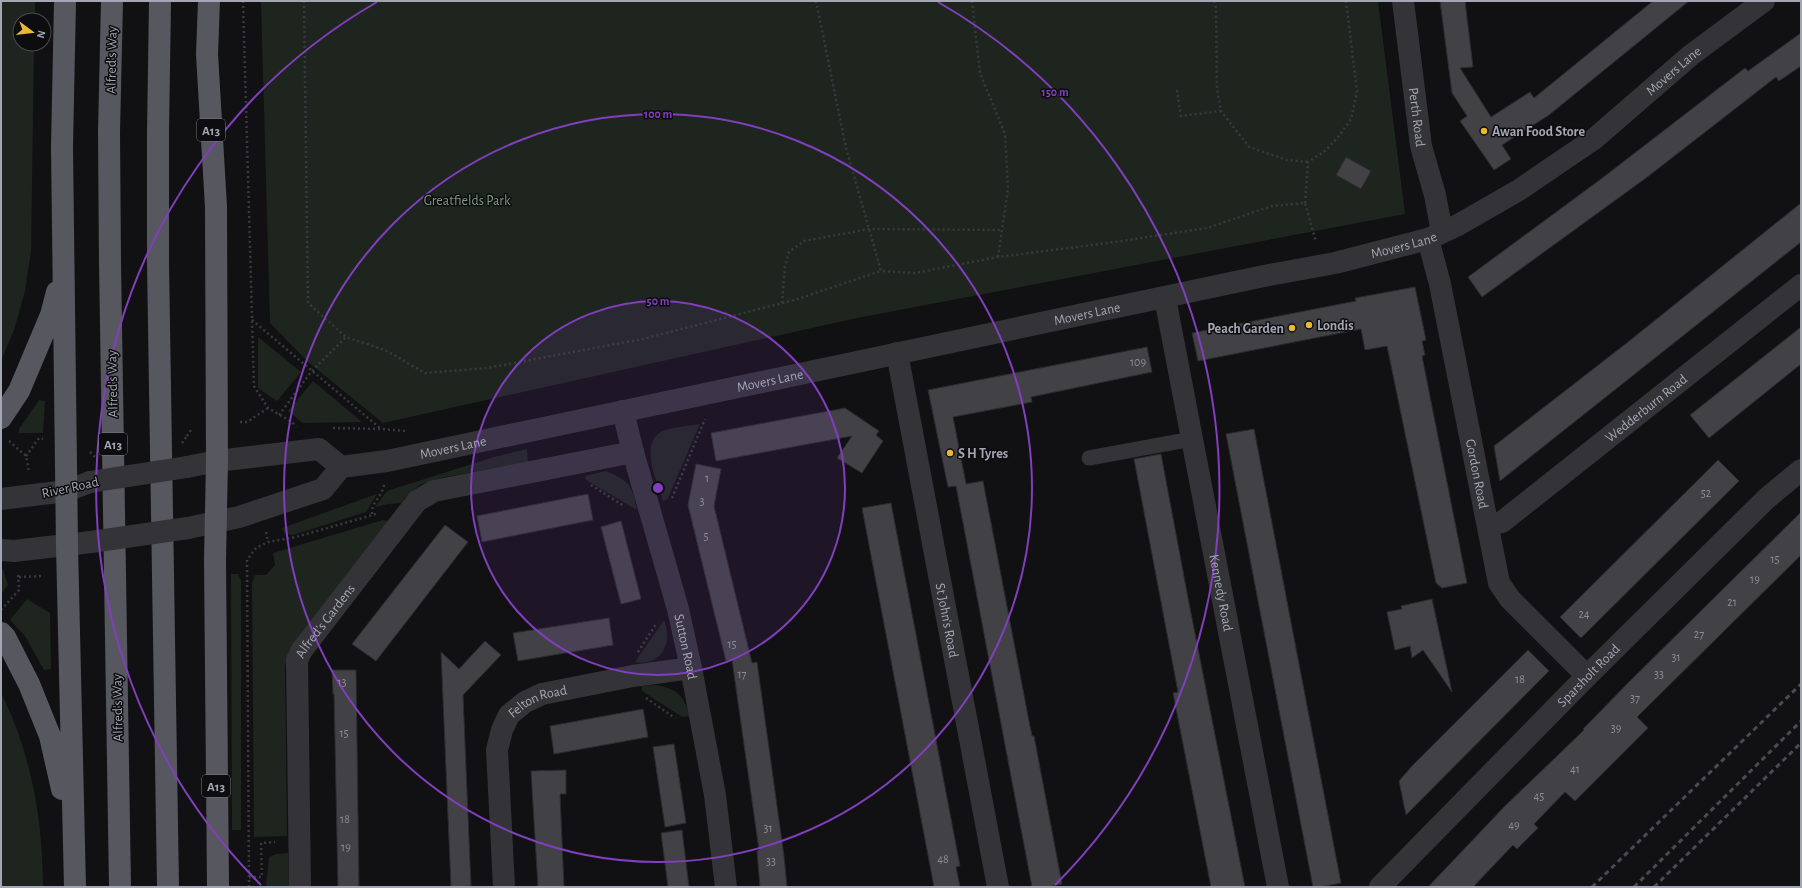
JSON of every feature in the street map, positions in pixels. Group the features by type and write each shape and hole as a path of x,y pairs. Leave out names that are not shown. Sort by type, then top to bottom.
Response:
{"highway":[{"path":"66,1 62,147 66,491 75,887"},
{"name":"Alfred's Way","path":"112,1 109,132 110,256 120,887"},
{"path":"160,1 158,263 168,887"},
{"name":"A13","path":"208,1 207,54 216,207 218,887"},
{"path":"3,427 51,315 64,259"},
{"path":"1,633 29,684 50,736 73,835"}],"street":[{"name":"Perth Road","path":"1402,1 1421,146 1435,195 1435,235"},
{"name":"Movers Lane","path":"341,467 386,461 896,353 1335,263 1435,235 1458,225 1519,190 1594,139 1691,55 1764,1"},
{"name":"Gordon Road","path":"1435,235 1440,284 1488,525 1494,565 1499,583 1510,599 1587,676"},
{"name":"Wedderburn Road","path":"1488,525 1502,522 1801,285"},
{"name":"Kennedy Road","path":"1165,298 1278,887"},
{"name":"St John's Road","path":"896,353 998,887"},
{"name":"Sutton Road","path":"623,411 633,452 674,594 691,668 715,795 726,887"},
{"path":"1,550 14,551 67,546 188,528 239,518 323,489 341,467 318,450 217,461"},
{"name":"Alfred's Gardens","path":"300,887 297,660 302,650 417,502 434,491 633,452"},
{"name":"River Road","path":"1,499 66,491 90,482 217,461"},
{"name":"Sparsholt Road","path":"1380,887 1587,676 1766,499 1801,470"},
{"name":"Felton Road","path":"504,887 498,750 502,730 509,715 525,702 542,694 633,676 691,668"}],"lane":[{"path":"1089,458 1192,439"}],"path":[{"path":"243,1 254,386 268,408 292,422 296,427 302,428"},
{"path":"304,1 308,303 346,337 385,350 425,373 487,368 644,339 798,300 881,271 915,273 998,257 1115,242 1207,228 1272,206 1305,203"},
{"path":"816,1 846,148 881,271"},
{"path":"972,1 980,73 1005,134 1008,189 998,257"},
{"path":"1214,1 1216,8 1217,89 1221,111 1249,147 1287,160 1308,162 1325,151 1339,136 1351,119 1358,92 1346,1"},
{"path":"1177,90 1181,116 1221,111"},
{"path":"1308,162 1305,203 1316,242"},
{"path":"782,303 785,266 789,252 804,241 869,229 1002,230"},
{"path":"251,320 311,372 382,429"},
{"path":"279,415 311,372 346,337"},
{"path":"247,422 268,408"},
{"path":"669,503 705,419"},
{"path":"3,427 26,456 30,478"},
{"path":"330,428 410,431"},
{"path":"26,456 39,438 46,439"},
{"path":"249,887 247,560 256,548 268,542 296,537 372,514 371,508 384,489 386,461"},
{"path":"574,464 577,476 627,508"},
{"path":"1,610 19,590 19,577 17,570"},
{"path":"19,577 47,576"},
{"path":"635,656 660,618"},
{"path":"642,695 680,722"},
{"path":"249,877 262,877 261,842 282,842"}],"green space":[{"path":"1,1 35,1 35,12 12,12 12,52 34,52 31,251 25,291 14,330 1,361"},
{"name":"Greatfields Park","path":"261,1 1378,1 1405,214 857,318 383,423 308,362 270,323"},
{"path":"258,337 301,372 277,401 258,388"},
{"path":"313,381 362,422 303,423 288,411"},
{"path":"39,400 45,401 43,433 19,433 19,429"},
{"path":"700,424 667,500 663,501 654,475 651,445 661,432"},
{"path":"527,449 528,462 440,478 420,485 407,495 401,503 375,507 387,491 494,457"},
{"path":"606,471 625,481 629,485 637,510 586,480 585,476"},
{"path":"377,494 366,512 293,535 285,534 282,528"},
{"path":"383,520 388,521 289,651 285,666 287,836 254,837 252,583 255,575 266,575 275,565 273,553"},
{"path":"1,569 3,569 8,585 1,594"},
{"path":"231,574 238,574 241,581 241,830 232,830"},
{"path":"27,599 50,613 51,669 44,670 25,636 10,620"},
{"path":"664,620 667,637 663,651 652,661 644,663 635,662"},
{"path":"654,685 668,688 678,694 685,703 690,716 682,717 642,691 642,686"},
{"path":"1,693 20,739 33,787 41,837 43,887 1,887"},
{"path":"288,853 289,887 266,887 269,857 276,854"}],"building":[{"path":"1440,1 1465,1 1473,67 1460,68 1491,117 1530,92 1534,98 1653,1 1689,1 1549,115 1502,145 1511,159 1494,170 1460,121 1467,116 1452,93"},
{"path":"1801,33 1801,66 1779,81 1776,77 1646,178 1482,297 1468,277 1601,179 1745,68 1748,71"},
{"path":"1346,157 1371,171 1361,189 1336,175"},
{"path":"1801,203 1801,242 1500,481 1494,446 1628,342"},
{"path":"1415,287 1426,340 1422,341 1425,355 1422,356 1467,583 1442,588 1436,583 1387,346 1365,350 1361,329 1198,361 1192,333 1356,301 1355,298"},
{"path":"1801,327 1801,364 1709,438 1690,415"},
{"path":"1147,347 1152,372 1031,397 1032,402 953,417 966,484 983,481 1062,884 1048,887 1032,887 956,486 948,487 928,390"},
{"path":"845,408 879,431 876,435 883,441 862,473 837,458 852,436 716,461 711,433"},
{"path":"1254,429 1341,883 1320,887 1313,887 1226,434"},
{"path":"1161,454 1245,887 1211,887 1173,693 1178,692 1134,459"},
{"path":"1718,460 1739,481 1581,638 1560,617"},
{"path":"696,464 721,469 714,506 752,663 757,662 787,887 760,887 757,851 759,850 732,660 726,661 688,505"},
{"path":"588,494 593,520 482,542 477,516"},
{"path":"891,503 960,866 956,867 960,887 934,887 862,508"},
{"path":"1801,512 1801,555 1637,717 1648,728 1575,801 1565,792 1534,824 1538,828 1517,849 1513,845 1473,887 1428,887 1505,806 1584,730 1583,729 1630,681"},
{"path":"621,521 641,599 621,604 601,527"},
{"path":"445,525 468,542 376,661 352,644"},
{"path":"1432,599 1452,692 1423,650 1412,658 1410,646 1395,650 1387,612 1402,609 1401,606"},
{"path":"609,618 613,645 518,661 513,633"},
{"path":"485,641 501,655 463,695 471,886 451,887 441,652 459,669"},
{"path":"1528,650 1549,671 1406,815 1399,781 1412,766"},
{"path":"332,670 356,670 359,887 338,887 334,694"},
{"path":"643,709 648,737 554,754 550,726"},
{"path":"674,744 686,823 665,827 653,747"},
{"path":"566,770 566,794 560,794 564,887 538,887 531,771"},
{"path":"682,830 689,887 668,887 661,833"}],"railway":[{"path":"1592,887 1801,684"},
{"path":"1634,887 1801,721"},
{"path":"1654,887 1801,743"}],"place":[{"name":"Awan Food Store","path":"1484,131"},
{"name":"Londis","path":"1309,325"},
{"name":"Peach Garden","path":"1292,328"},
{"name":"S H Tyres","path":"950,453"}]}
